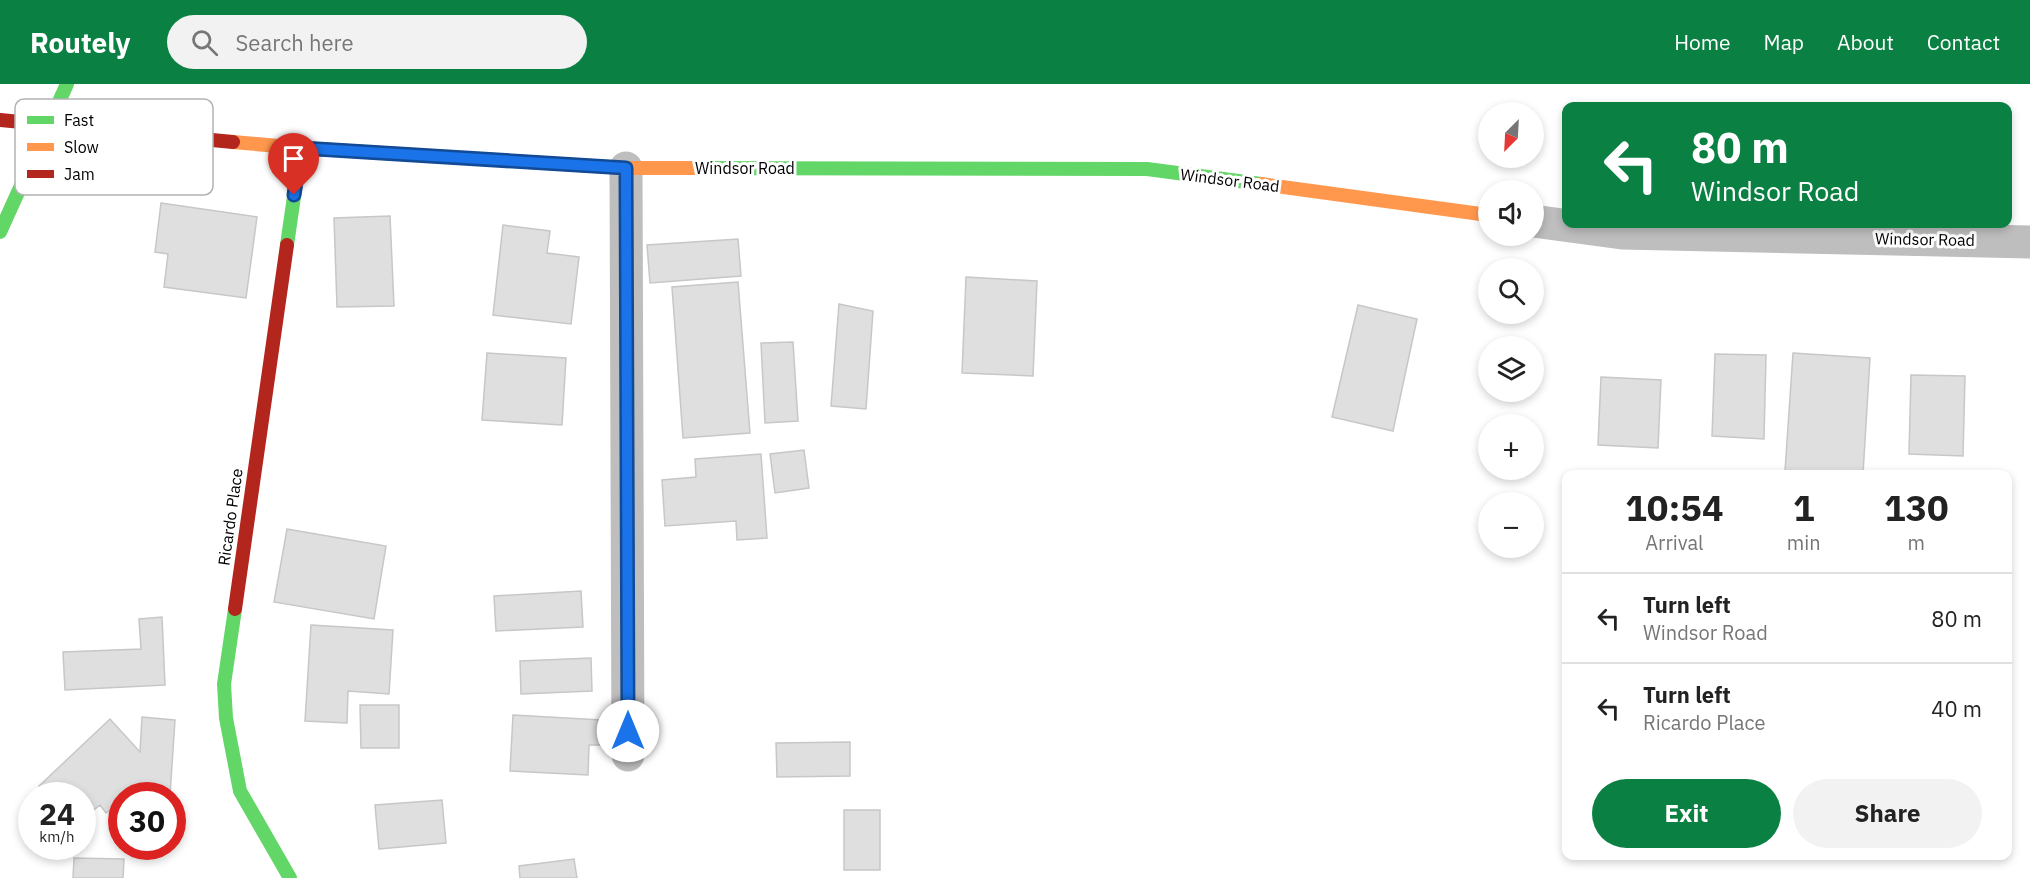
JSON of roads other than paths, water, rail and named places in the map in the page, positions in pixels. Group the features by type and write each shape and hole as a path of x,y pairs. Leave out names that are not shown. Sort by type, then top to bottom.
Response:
{"street":[{"path":"60,99 67,84"},
{"name":"Windsor Road","path":"0,120 15,122"},
{"name":"Windsor Road","path":"213,140 301,148 626,168 1147,170 1478,214"},
{"name":"Ricardo Place","path":"290,878 240,791 226,718 224,684 301,148"},
{"path":"626,168 628,755"},
{"path":"0,232 17,195"},
{"name":"Windsor Road","path":"1544,222 1562,225"},
{"name":"Windsor Road","path":"1585,228 1622,233 2030,242"}]}
